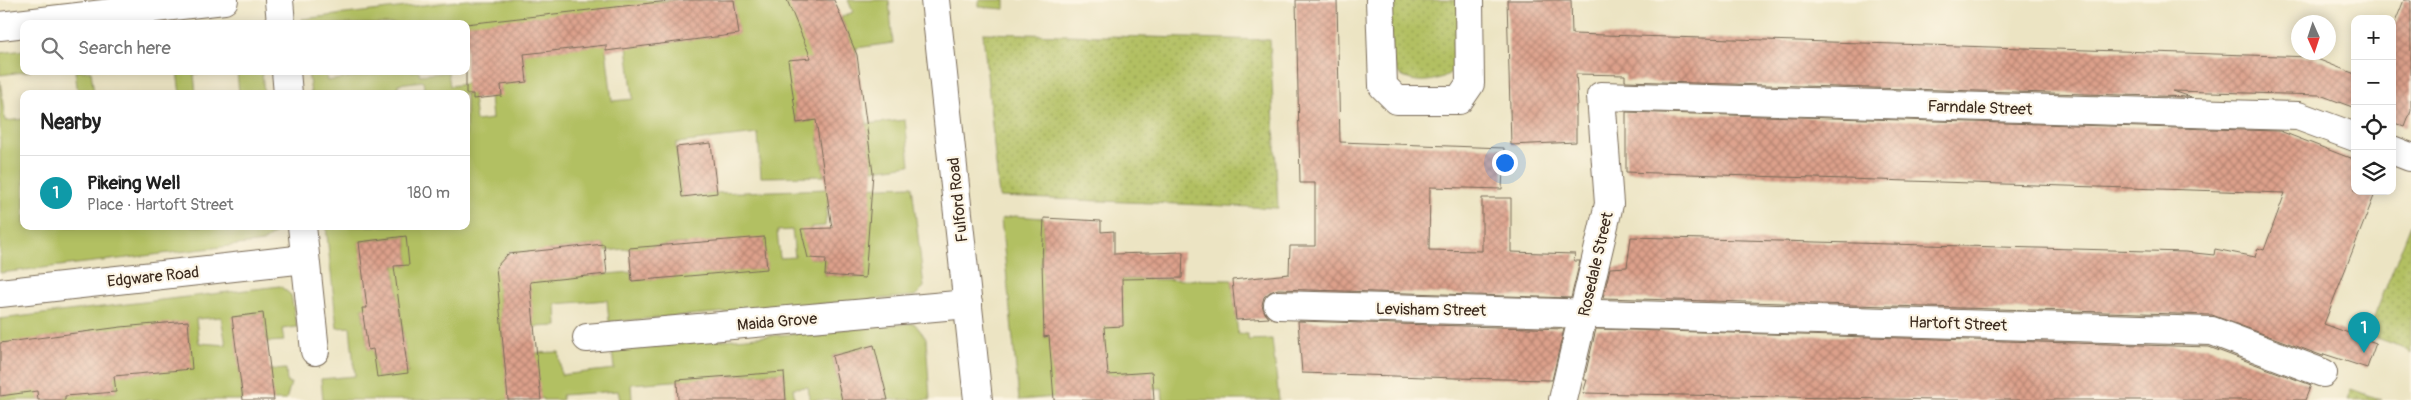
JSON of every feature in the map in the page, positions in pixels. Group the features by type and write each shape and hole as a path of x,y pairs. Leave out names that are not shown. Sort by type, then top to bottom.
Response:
{"street":[{"path":"52,20 224,0"},
{"path":"279,0 281,20"},
{"name":"Fulford Road","path":"936,0 978,400"},
{"path":"1380,0 1383,86 1397,100 1459,100 1470,84 1469,0"},
{"path":"0,26 20,24"},
{"path":"286,75 288,90"},
{"name":"Farndale Street","path":"1601,96 2298,116 2351,135"},
{"name":"Rosedale Street","path":"1563,400 1609,204 1601,96"},
{"path":"302,230 315,351"},
{"name":"Edgware Road","path":"0,293 305,259"},
{"name":"Maida Grove","path":"587,338 968,304"},
{"name":"Levisham Street","path":"1278,305 1584,313"},
{"name":"Hartoft Street","path":"1584,313 2212,330 2323,374"}],"green space":[{"path":"467,0 677,0 654,3 660,44 738,33 734,0 787,0 849,37 841,17 853,12 848,0 889,0 893,43 856,48 857,62 794,104 797,123 864,113 867,124 905,120 910,165 873,170 867,128 818,135 824,176 761,177 758,134 676,143 682,197 717,193 912,186 924,287 915,296 609,322 607,300 556,304 557,326 533,327 498,288 507,384 536,353 559,352 561,375 614,369 612,350 914,323 926,338 930,400 888,400 874,345 832,356 842,400 810,400 808,387 793,388 795,400 786,400 784,372 727,376 729,400 714,378 631,384 632,400 620,400 618,391 562,395 562,400 544,400 530,389 520,400 323,400 321,379 355,376 350,327 337,328 326,230 470,230 470,90 424,90 423,81 398,84 399,90 310,90 309,75 326,75 327,81 367,75 448,75 450,86 479,82 470,42 470,20 302,20","holes":["493,22 524,54 527,82","627,46 633,99 612,101 606,49","472,89 490,97 492,119 476,121","829,194 868,231 865,278 825,275 826,259 809,258 811,227 825,226","792,230 795,257 780,258 777,231","406,236 409,265 394,266 398,295 367,299 359,242","764,238 766,269 700,274","686,243 690,275 632,281 631,272 550,279 547,250 604,244 605,251","511,250 532,267 502,260","399,303 408,373 377,377 373,349 368,349 362,308"]},
{"path":"979,0 1005,0 1005,9 979,7"},
{"path":"1395,0 1458,0 1459,56 1454,69 1448,74 1440,78 1422,81 1405,78 1396,70 1390,34 1390,9"},
{"path":"983,33 1270,40 1278,208 999,197"},
{"path":"20,50 20,72 0,75 0,53"},
{"path":"76,75 92,75 93,90 77,90"},
{"path":"178,75 194,75 196,90 179,90"},
{"path":"237,75 262,75 264,90 239,90"},
{"path":"0,80 5,121 20,119 20,230 276,230 274,234 263,242 0,273"},
{"path":"1014,216 1044,218 1041,267 1070,268 1070,279 1232,280 1238,334 1248,334 1248,340 1272,339 1279,400 1163,400 1162,388 1153,389 1152,372 1108,375 1054,397 1019,400 1001,219","holes":["1122,296 1123,325 1103,327 1103,335 1044,337"]},
{"path":"2411,224 2411,354 2402,347 2367,335"},
{"path":"280,286 291,295 297,327 282,329 284,341 267,342 263,313 233,317 243,400 0,400 0,396 13,394 11,372 0,343 0,319","holes":["221,317 226,345 199,343 196,319","110,329 116,392 90,394 58,373 54,336"]},
{"path":"286,369 287,383 291,383 286,400 265,400 270,370"},
{"path":"2351,389 2381,400 2347,400"}],"building":[{"path":"677,0 734,0 739,34 606,51 606,45 524,54 527,82 501,85 502,96 473,99 473,94 470,94 470,90 466,90 466,75 470,75 470,24"},
{"path":"787,0 834,0 857,55 873,173 865,278 825,275 826,259 808,258 801,229 832,228 816,120 797,123 788,60 811,58"},
{"path":"1296,0 1337,0 1340,142 1504,148 1502,189 1430,187 1429,250 1482,251 1482,198 1511,198 1511,252 1575,254 1574,261 1580,261 1571,298 1278,289 1264,297 1262,305 1269,318 1236,320 1232,280 1289,274 1290,246 1315,246 1315,183 1300,183"},
{"path":"1507,0 1571,0 1572,34 2291,56 2291,60 2320,60 2351,72 2351,107 2320,95 2173,91 2191,97 1625,81 1625,75 1576,74 1578,105 1576,105 1576,142 1511,145"},
{"path":"2404,0 2411,0 2411,111 2405,127 2396,124 2396,20"},
{"path":"1626,112 2280,131 2351,158 2351,195 2374,195 2324,324 2376,343 2367,368 2324,354 2323,356 2212,315 1603,298 1610,268 1627,267 1631,237 2185,252 2214,255 2215,249 2255,257 2258,248 2264,250 2285,193 1626,172"},
{"path":"711,143 717,193 682,197 676,147"},
{"path":"1044,218 1101,221 1101,232 1114,231 1114,254 1183,252 1182,278 1122,279 1123,326 1104,327 1108,375 1152,372 1154,400 1054,400 1049,336 1044,337 1042,261"},
{"path":"406,236 409,265 394,266 408,373 377,377 373,349 368,350 362,308 367,308 359,242"},
{"path":"764,237 767,269 632,281 629,248"},
{"path":"604,244 607,274 530,282 541,400 508,400 496,267 508,254"},
{"path":"263,313 274,400 243,400 232,317"},
{"path":"188,321 192,369 114,376 116,392 65,396 65,400 38,400 37,391 0,396 0,343 121,327"},
{"path":"1298,321 1564,329 1552,380 1456,378 1302,373"},
{"path":"1596,329 2209,347 2311,385 2305,400 1934,400 1583,393 1587,380 1584,380"},
{"path":"874,345 888,400 842,400 832,356"},
{"path":"784,372 786,400 678,400 677,380"}],"place":[{"name":"Pikeing Well","path":"2364,353"}]}
